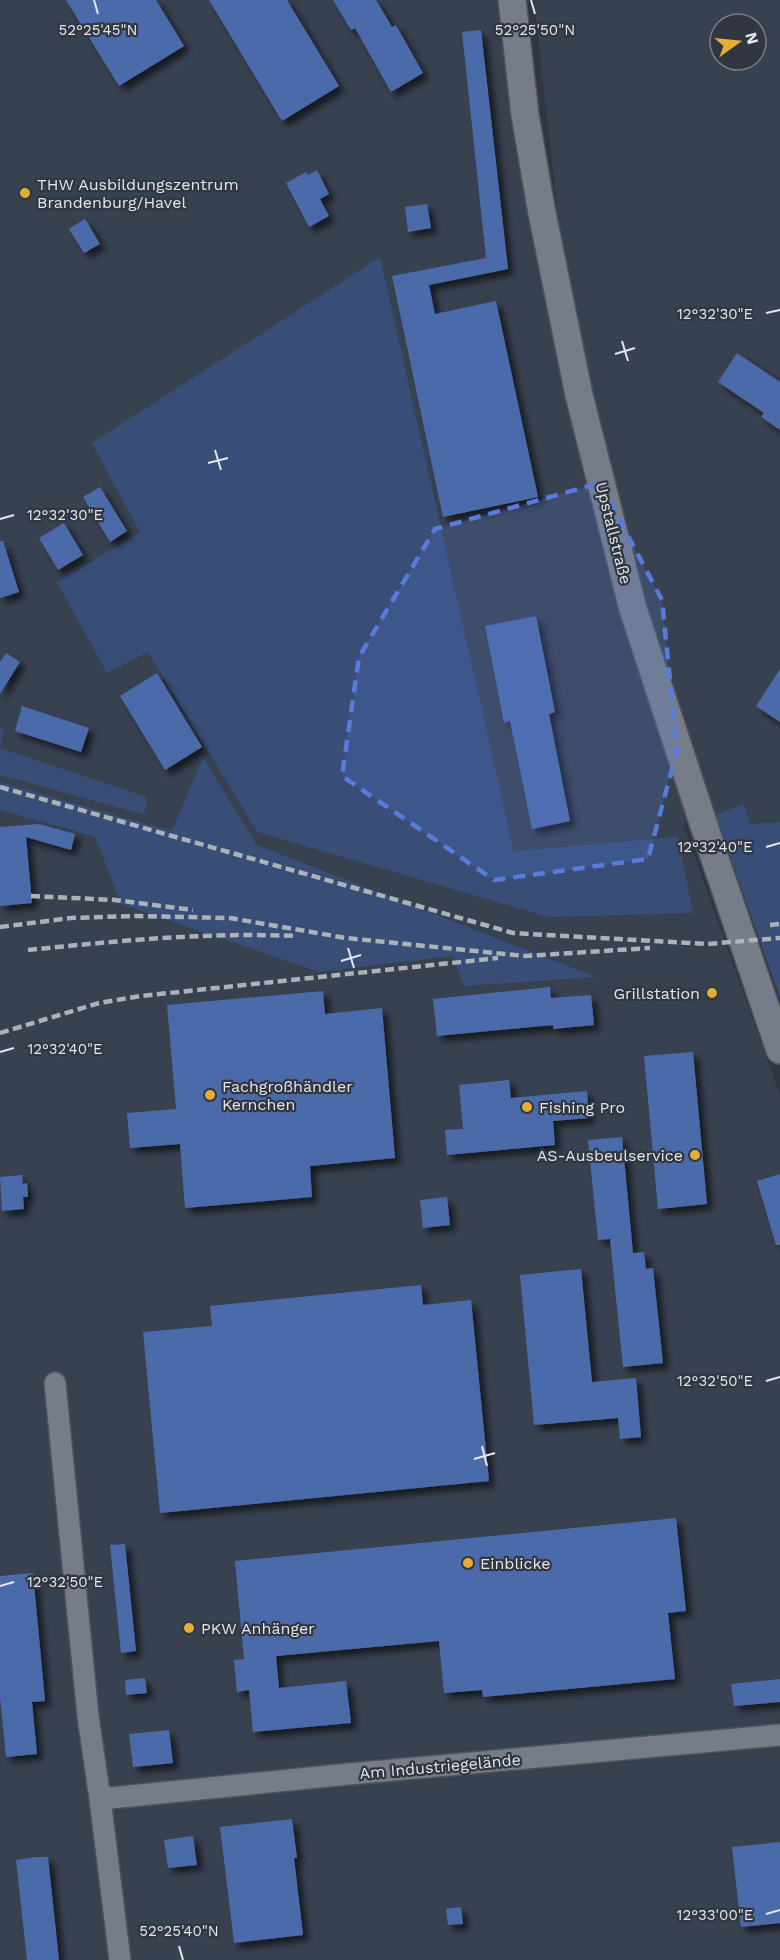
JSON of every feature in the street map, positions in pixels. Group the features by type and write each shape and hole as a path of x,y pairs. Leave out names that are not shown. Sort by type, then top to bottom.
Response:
{"street":[{"name":"Upstallstraße","path":"512,0 525,115 541,208 579,395 624,575 710,845 780,1050"},
{"path":"55,1383 88,1716 120,1960"},
{"name":"Am Industriegelände","path":"100,1799 780,1735"}],"highlighted area":[{"path":"600,483 662,600 677,750 648,859 494,880 342,776 359,657 435,529"}],"shaded area":[{"path":"0,0 507,0 542,208 557,205 534,0 780,0 780,822 750,824 744,804 683,824 780,1096 780,1960 0,1960 0,810 95,837 121,904 319,972 454,956 595,976 257,845 203,758 172,831 0,782 0,775 145,815 147,797 0,748 4,730 0,727","holes":["380,258 514,851 678,838 548,917 257,832 148,651 57,582 140,532"]},
{"path":"380,257 514,851 678,837 693,913 548,917 257,832 148,652 107,673 57,582 140,532 92,443"},
{"path":"0,727 4,730 0,748"},
{"path":"0,748 147,797 145,815 0,775"},
{"path":"203,757 257,845 597,977 464,986 453,956 319,972 121,904 95,837 0,810 0,782 172,831"},
{"path":"744,804 750,824 780,822 780,998 715,814"}],"building":[{"path":"66,0 156,0 184,46 119,86"},
{"path":"209,0 287,0 339,86 282,121"},
{"path":"333,0 376,0 392,27 396,25 423,73 391,92 355,28 351,30"},
{"path":"481,30 508,269 429,285 435,314 496,301 538,497 443,517 392,276 486,258 462,32"},
{"path":"317,170 329,194 320,199 329,216 309,227 286,183 306,172 308,175"},
{"path":"427,204 431,228 408,232 405,207"},
{"path":"85,219 100,244 84,253 69,229"},
{"path":"737,353 780,382 780,430 761,417 764,413 718,382"},
{"path":"100,487 127,531 110,542 83,497"},
{"path":"64,523 83,555 58,570 39,538"},
{"path":"0,541 3,541 19,592 0,598"},
{"path":"536,616 555,712 549,714 570,821 532,829 510,721 504,723 485,626"},
{"path":"6,653 20,662 0,694 0,662"},
{"path":"780,669 780,722 756,706"},
{"path":"157,673 202,747 165,770 120,696"},
{"path":"22,706 89,728 81,752 15,731"},
{"path":"39,824 75,834 71,850 26,837 32,903 0,906 0,827"},
{"path":"550,987 551,998 591,995 594,1025 553,1029 553,1025 437,1036 433,999"},
{"path":"323,991 325,1014 382,1008 395,1158 310,1166 312,1197 185,1208 180,1144 130,1148 127,1113 176,1109 167,1005"},
{"path":"693,1052 707,1204 658,1209 644,1056"},
{"path":"509,1080 511,1098 587,1091 589,1118 553,1121 555,1145 447,1155 445,1130 463,1129 459,1085"},
{"path":"622,1137 633,1253 644,1252 646,1269 653,1268 663,1363 623,1367 610,1239 598,1240 588,1140"},
{"path":"780,1174 780,1245 776,1245 757,1181"},
{"path":"22,1175 23,1184 27,1183 28,1197 23,1197 24,1209 2,1211 0,1177"},
{"path":"447,1197 450,1225 423,1228 420,1200"},
{"path":"581,1269 592,1382 636,1378 641,1437 620,1439 618,1418 534,1425 520,1275"},
{"path":"421,1285 423,1305 471,1300 489,1481 160,1513 143,1332 212,1326 210,1306"},
{"path":"676,1518 686,1611 668,1613 675,1679 483,1697 482,1690 444,1693 439,1641 276,1656 279,1688 346,1681 351,1723 253,1732 249,1690 237,1692 234,1660 244,1659 235,1561"},
{"path":"125,1544 136,1651 121,1653 110,1545"},
{"path":"33,1573 45,1701 32,1702 37,1754 6,1757 0,1697 0,1576"},
{"path":"145,1678 147,1693 126,1695 125,1680"},
{"path":"780,1679 780,1702 734,1706 731,1684"},
{"path":"169,1730 173,1763 133,1767 129,1734"},
{"path":"292,1819 303,1935 234,1943 220,1827"},
{"path":"193,1836 197,1865 168,1868 164,1840"},
{"path":"780,1842 780,1923 741,1927 732,1847"},
{"path":"48,1857 59,1960 27,1960 16,1860"},
{"path":"461,1907 463,1924 448,1925 446,1909"}],"railway":[{"path":"0,787 513,933 707,944 780,938"},
{"path":"31,896 115,900 193,910"},
{"path":"0,927 71,918 135,916 230,918 346,938 525,956 650,948"},
{"path":"770,925 780,924"},
{"path":"28,950 195,936 296,936"},
{"path":"0,1033 99,1003 141,996 498,958"}],"place":[{"name":"THW Ausbildungszentrum Brandenburg/Havel","path":"25,193"},
{"name":"Grillstation","path":"712,993"},
{"name":"Fachgroßhändler Kernchen","path":"210,1095"},
{"name":"Fishing Pro","path":"527,1107"},
{"name":"AS-Ausbeulservice","path":"695,1155"},
{"name":"Einblicke","path":"468,1563"},
{"name":"PKW Anhänger","path":"189,1628"}]}
